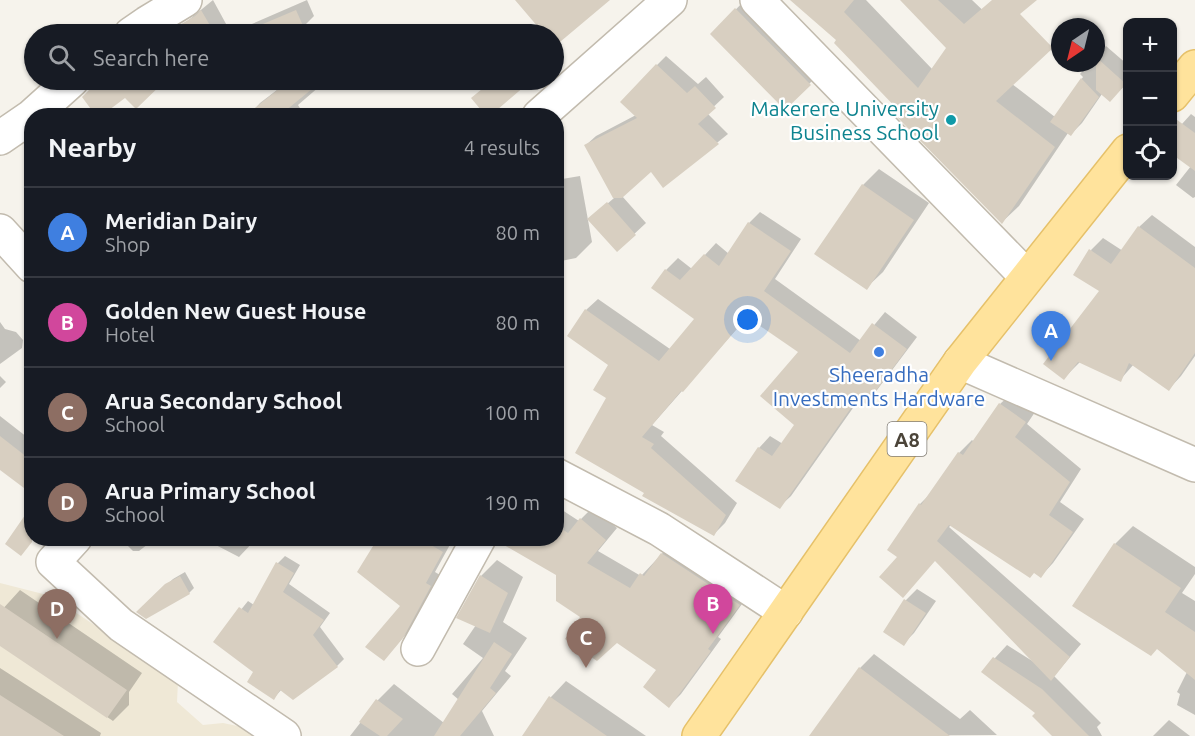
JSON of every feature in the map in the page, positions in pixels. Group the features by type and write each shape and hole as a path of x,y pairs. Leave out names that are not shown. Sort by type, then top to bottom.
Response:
{"main road":[{"path":"1177,90 1195,66"},
{"name":"A8","path":"699,736 960,362 1123,157"}],"street":[{"path":"146,24 185,0"},
{"path":"564,90 636,11 670,0"},
{"path":"757,0 1027,277"},
{"path":"41,108 61,90"},
{"path":"547,108 564,90"},
{"path":"0,138 24,122"},
{"path":"0,231 24,258"},
{"path":"960,362 1195,465"},
{"path":"564,479 659,529 786,612"},
{"path":"68,546 53,562 121,625 284,736"},
{"path":"418,649 475,546"}],"shaded area":[{"path":"0,583 51,596 178,681 177,702 203,725 223,723 247,728 258,736 0,736"}],"building":[{"path":"515,0 610,0 564,39 564,24 535,24"},
{"path":"790,0 854,0 844,12 918,88 946,48 900,0 938,0 964,24 992,0 1037,0 1020,14 1051,46 1051,50 996,101 1055,147 1002,224 898,118 901,113 834,43 836,40"},
{"path":"735,8 811,85 785,110 710,34"},
{"path":"201,10 209,24 181,24"},
{"path":"296,10 302,24 263,24"},
{"path":"656,64 687,93 695,86 716,108 698,124 719,144 663,188 651,172 622,198 613,198 584,145 637,118 620,102"},
{"path":"1105,65 1123,81 1123,87 1110,102 1096,90 1096,72 1105,72"},
{"path":"1081,78 1099,97 1071,136 1050,122"},
{"path":"89,90 156,90 137,108 125,98 112,108 90,108 82,97"},
{"path":"278,90 311,90 289,108 255,108"},
{"path":"481,90 520,90 499,108 479,108 471,98"},
{"path":"1177,120 1195,133 1195,171 1177,158"},
{"path":"862,184 914,220 867,290 814,254"},
{"path":"607,202 636,235 617,252 587,219"},
{"path":"748,222 791,251 764,291 850,353 872,323 907,349 866,404 858,398 780,509 735,481 758,447 772,456 794,425 760,396 798,352 747,317 642,437 654,444 651,448 726,515 714,536 642,496 644,493 575,453 606,398 593,390 608,365 567,336 585,309 659,361 694,319 651,288 665,269 680,280 704,254 719,266"},
{"path":"1138,226 1195,268 1195,353 1169,391 1129,363 1121,382 1078,362 1064,380 1043,364 1099,291 1073,275 1089,249 1111,264"},
{"path":"999,403 1026,422 1015,437 1070,482 1049,515 1073,532 1041,578 1034,573 1030,578 949,525 937,541 1070,657 1051,681 935,561 903,598 879,577 897,557 887,550 919,503 921,505 958,452 963,455"},
{"path":"0,436 24,455 24,488 0,470"},
{"path":"24,517 24,546 29,546 21,556 5,544"},
{"path":"580,518 606,540 587,563 630,588 640,573 644,576 661,553 740,605 708,649 711,651 669,708 643,687 656,670 617,643 597,661 565,639 580,617 556,601 556,575 506,546 564,546 564,530 568,533"},
{"path":"1114,543 1181,588 1165,612 1195,632 1195,680 1157,649 1151,656 1072,606"},
{"path":"373,546 433,546 443,552 426,583 431,586 403,638 384,661 365,647 400,606 357,572"},
{"path":"276,562 294,573 283,592 324,620 313,635 338,667 293,700 280,690 274,700 247,682 253,672 213,642 239,607 248,613"},
{"path":"480,575 508,593 490,633 456,618"},
{"path":"180,576 190,594 146,619 136,612 165,584"},
{"path":"904,599 926,613 904,646 883,632"},
{"path":"0,604 127,690 107,718 0,646"},
{"path":"494,642 512,654 490,688 496,693 460,736 434,736"},
{"path":"993,657 1042,689 1089,736 1052,736 1032,716 1035,713 981,672"},
{"path":"859,667 950,736 809,736"},
{"path":"0,695 64,736 0,736"},
{"path":"549,696 607,736 522,736"},
{"path":"376,699 403,719 387,736 380,736 359,722"}],"place":[{"name":"Makerere University Business School","path":"951,120"},
{"name":"Sheeradha Investments Hardware","path":"879,352"},
{"name":"Meridian Dairy","path":"1051,361"},
{"name":"Golden New Guest House","path":"713,634"},
{"name":"Arua Primary School","path":"57,639"},
{"name":"Arua Secondary School","path":"586,668"}]}
